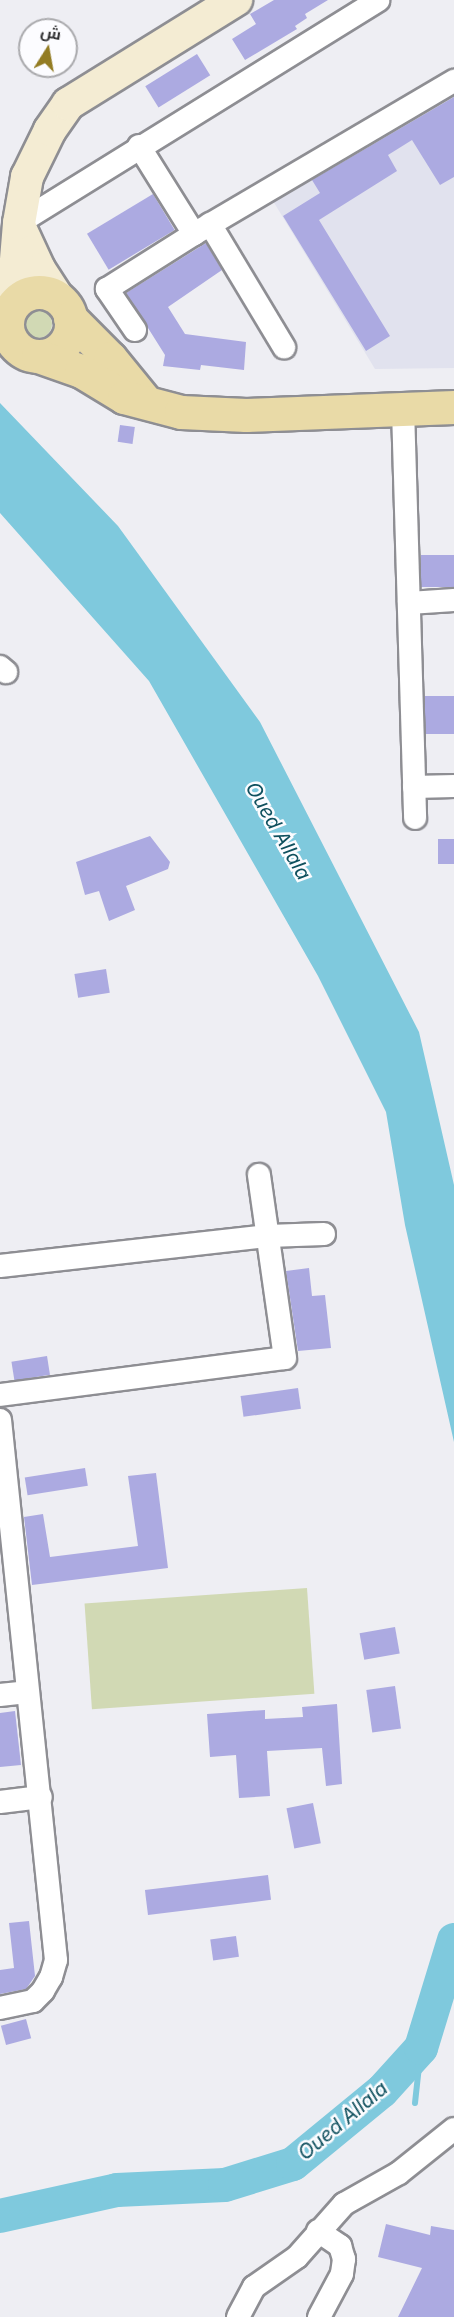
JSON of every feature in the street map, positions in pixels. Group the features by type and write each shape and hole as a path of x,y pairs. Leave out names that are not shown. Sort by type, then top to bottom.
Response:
{"main road":[{"path":"12,332 17,301 32,293 64,307 149,405"},
{"path":"12,332 54,352 66,341 64,307"},
{"path":"12,332 113,392 149,405 212,414 454,407"}],"street":[{"path":"12,332 19,223 27,177 50,130 69,104 236,0"},
{"path":"19,223 139,146 378,0"},
{"path":"135,330 107,289 202,229 454,81"},
{"path":"139,146 202,229 284,347"},
{"path":"19,223 35,261 64,307"},
{"path":"403,409 415,818"},
{"path":"409,603 454,600"},
{"path":"414,787 454,786"},
{"path":"0,1395 285,1358 259,1175"},
{"path":"0,1266 268,1236 324,1234"},
{"path":"0,1420 4,1505 40,1797 56,1960 51,1977 43,1991 33,2001 0,2007"},
{"path":"0,1695 27,1692"},
{"path":"0,1802 40,1797"},
{"path":"238,2317 254,2287 297,2257 344,2204 399,2173 454,2129"},
{"path":"318,2231 340,2246 344,2259 342,2274 319,2317"}],"shaded area":[{"path":"454,92 454,368 375,369 273,201"}],"green space":[{"path":"38,310 48,314 52,324 48,334 38,338 28,334 24,324 28,314"},
{"path":"307,1588 314,1694 92,1709 85,1604"}],"water":[{"path":"0,403 118,526 260,722 419,1032 454,1185 454,1442 405,1225 386,1112 318,976 149,681 0,513"}],"building":[{"path":"274,0 328,0 305,14 307,18 295,26 297,29 245,60 232,39 256,24 250,14"},
{"path":"197,54 210,75 159,108 145,86"},
{"path":"454,97 454,177 440,185 412,140 388,155 397,171 319,220 390,336 366,351 283,216 320,193 312,180"},
{"path":"153,194 175,230 109,270 87,234"},
{"path":"206,243 222,270 168,307 185,334 246,342 244,370 201,365 200,370 163,366 165,355 126,293"},
{"path":"120,425 135,427 132,444 118,442"},
{"path":"421,555 454,555 454,587 421,587"},
{"path":"425,696 454,696 454,734 425,734"},
{"path":"150,836 170,862 168,869 126,886 135,910 109,921 99,891 85,895 76,862"},
{"path":"438,839 454,839 454,864 438,864"},
{"path":"106,969 110,993 78,998 74,974"},
{"path":"309,1268 312,1296 325,1295 331,1348 298,1351 286,1271"},
{"path":"47,1356 50,1375 14,1380 11,1362"},
{"path":"298,1388 301,1409 243,1417 241,1396"},
{"path":"85,1468 88,1486 28,1495 25,1478"},
{"path":"156,1473 168,1568 32,1585 24,1517 43,1514 50,1557 138,1546 128,1476"},
{"path":"395,1627 400,1654 364,1660 360,1633"},
{"path":"395,1686 401,1729 372,1733 366,1690"},
{"path":"337,1704 342,1784 326,1786 322,1748 267,1751 270,1796 239,1798 236,1755 210,1757 207,1714 265,1710 265,1719 303,1717 302,1707"},
{"path":"15,1711 21,1765 0,1767 0,1713"},
{"path":"313,1803 321,1843 294,1848 286,1808"},
{"path":"268,1875 271,1900 148,1915 145,1890"},
{"path":"29,1921 35,1976 26,1989 0,1994 0,1970 14,1968 9,1923"},
{"path":"236,1936 239,1957 213,1960 210,1940"},
{"path":"26,2019 31,2038 6,2045 1,2026"},
{"path":"386,2224 430,2235 431,2226 454,2230 454,2317 398,2317 422,2268 378,2257"}],"waterway":[{"name":"Oued Allala","path":"0,2216 117,2190 225,2185 293,2164 382,2091 421,2048 454,1940"},
{"path":"415,2103 421,2048"}]}
